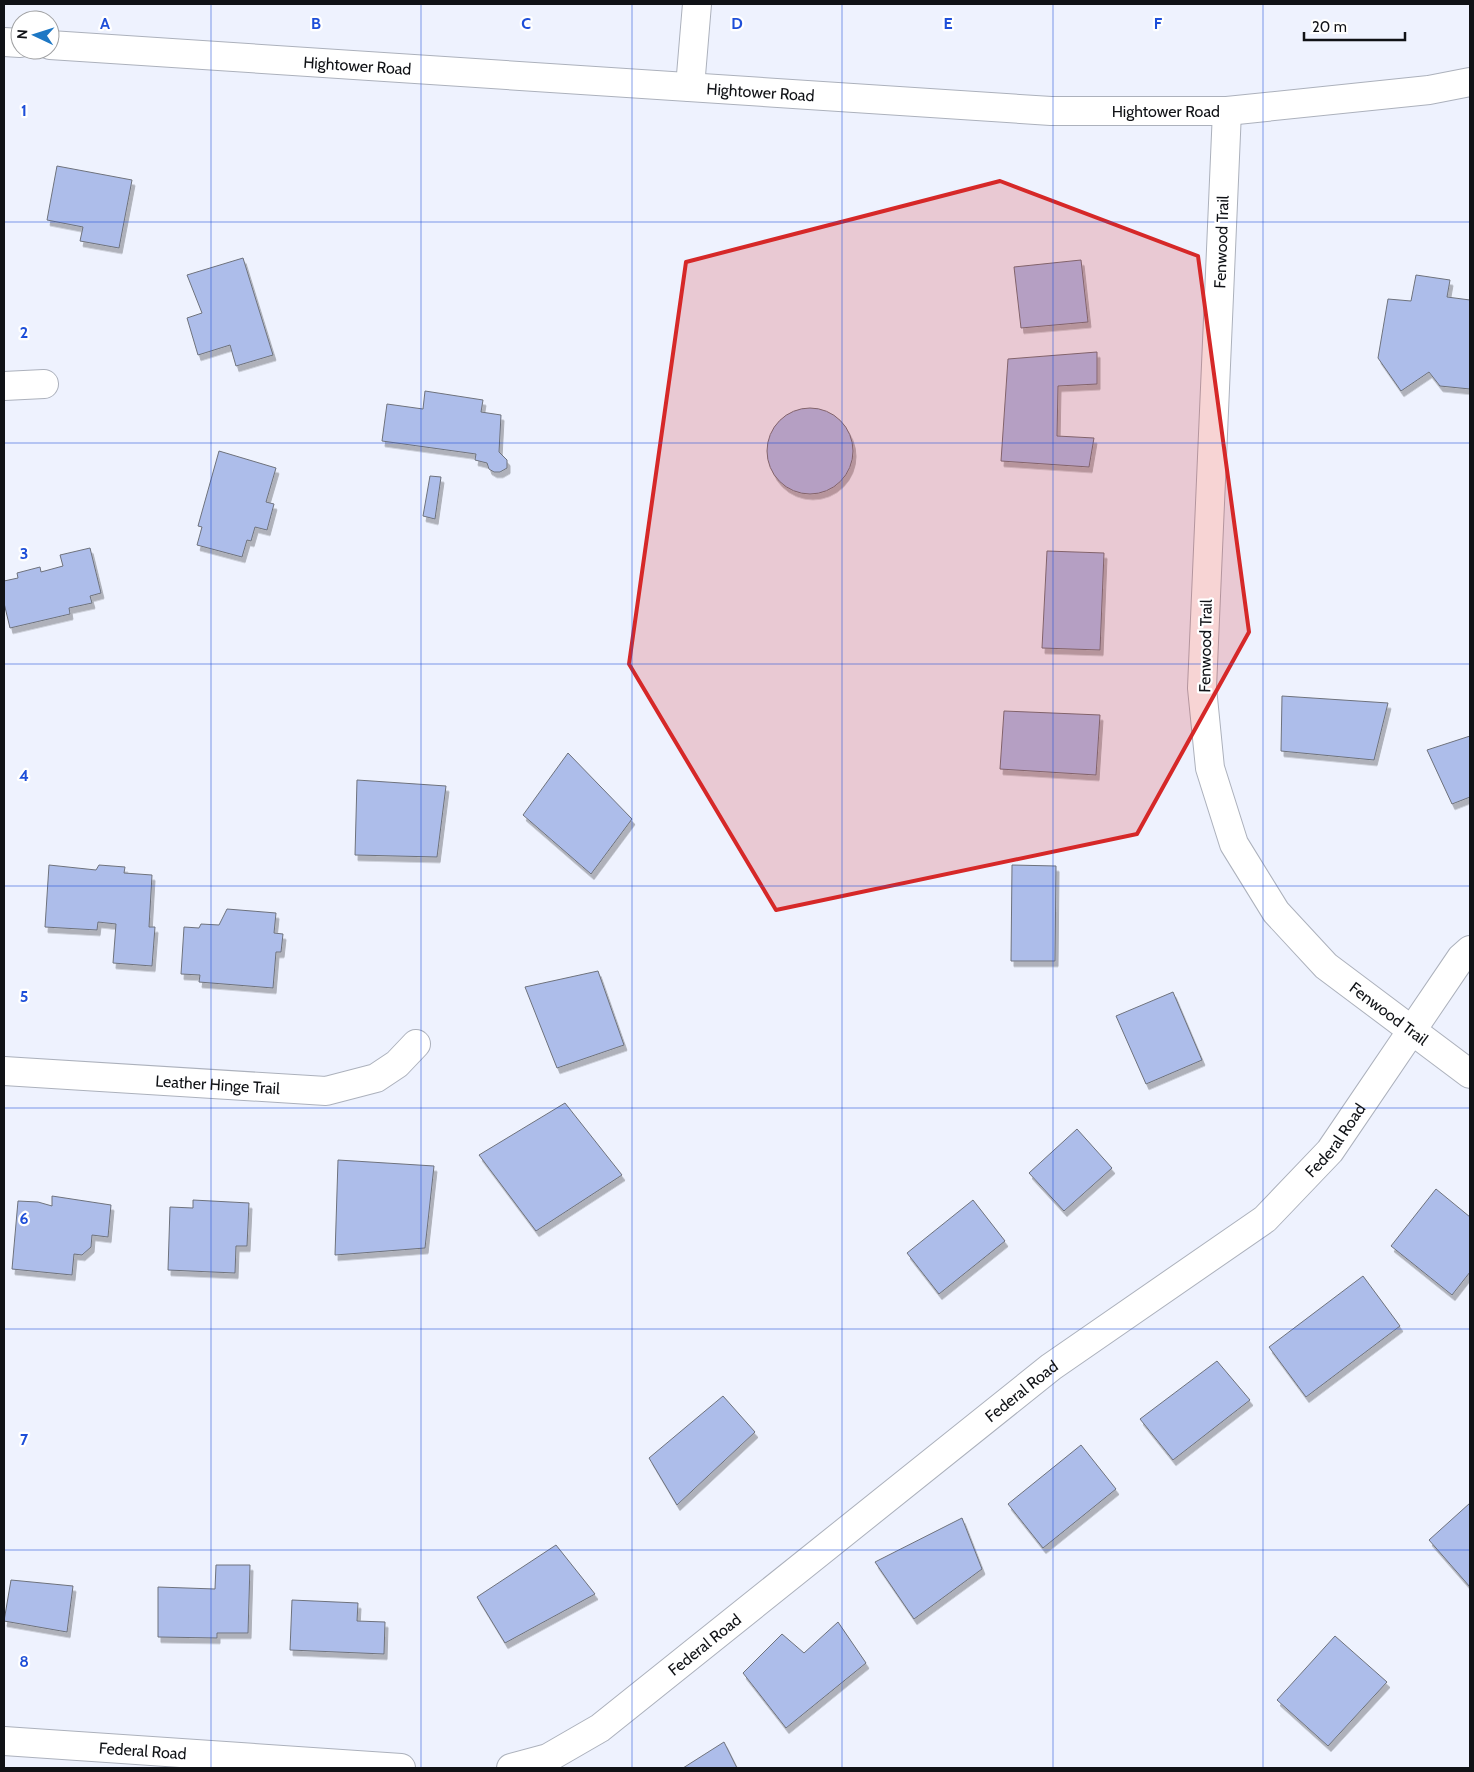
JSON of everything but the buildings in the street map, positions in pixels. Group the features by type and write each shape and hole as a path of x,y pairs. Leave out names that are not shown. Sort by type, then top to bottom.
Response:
{"street":[{"path":"690,88 697,4"},
{"name":"Hightower Road","path":"60,46 1051,111 1227,111 1429,90 1470,82"},
{"name":"Fenwood Trail","path":"1227,111 1202,688 1210,768 1234,844 1276,912 1326,966 1470,1074"},
{"path":"4,386 44,384"},
{"name":"Federal Road","path":"511,1768 548,1758 600,1728 1051,1367 1265,1219 1330,1151 1461,958 1470,950"},
{"name":"Leather Hinge Trail","path":"4,1071 326,1091 376,1078 397,1064 416,1044"},
{"name":"Federal Road","path":"4,1741 401,1768"}],"highlighted area":[{"path":"1000,181 1198,256 1249,632 1137,834 776,910 629,664 686,262"}]}
